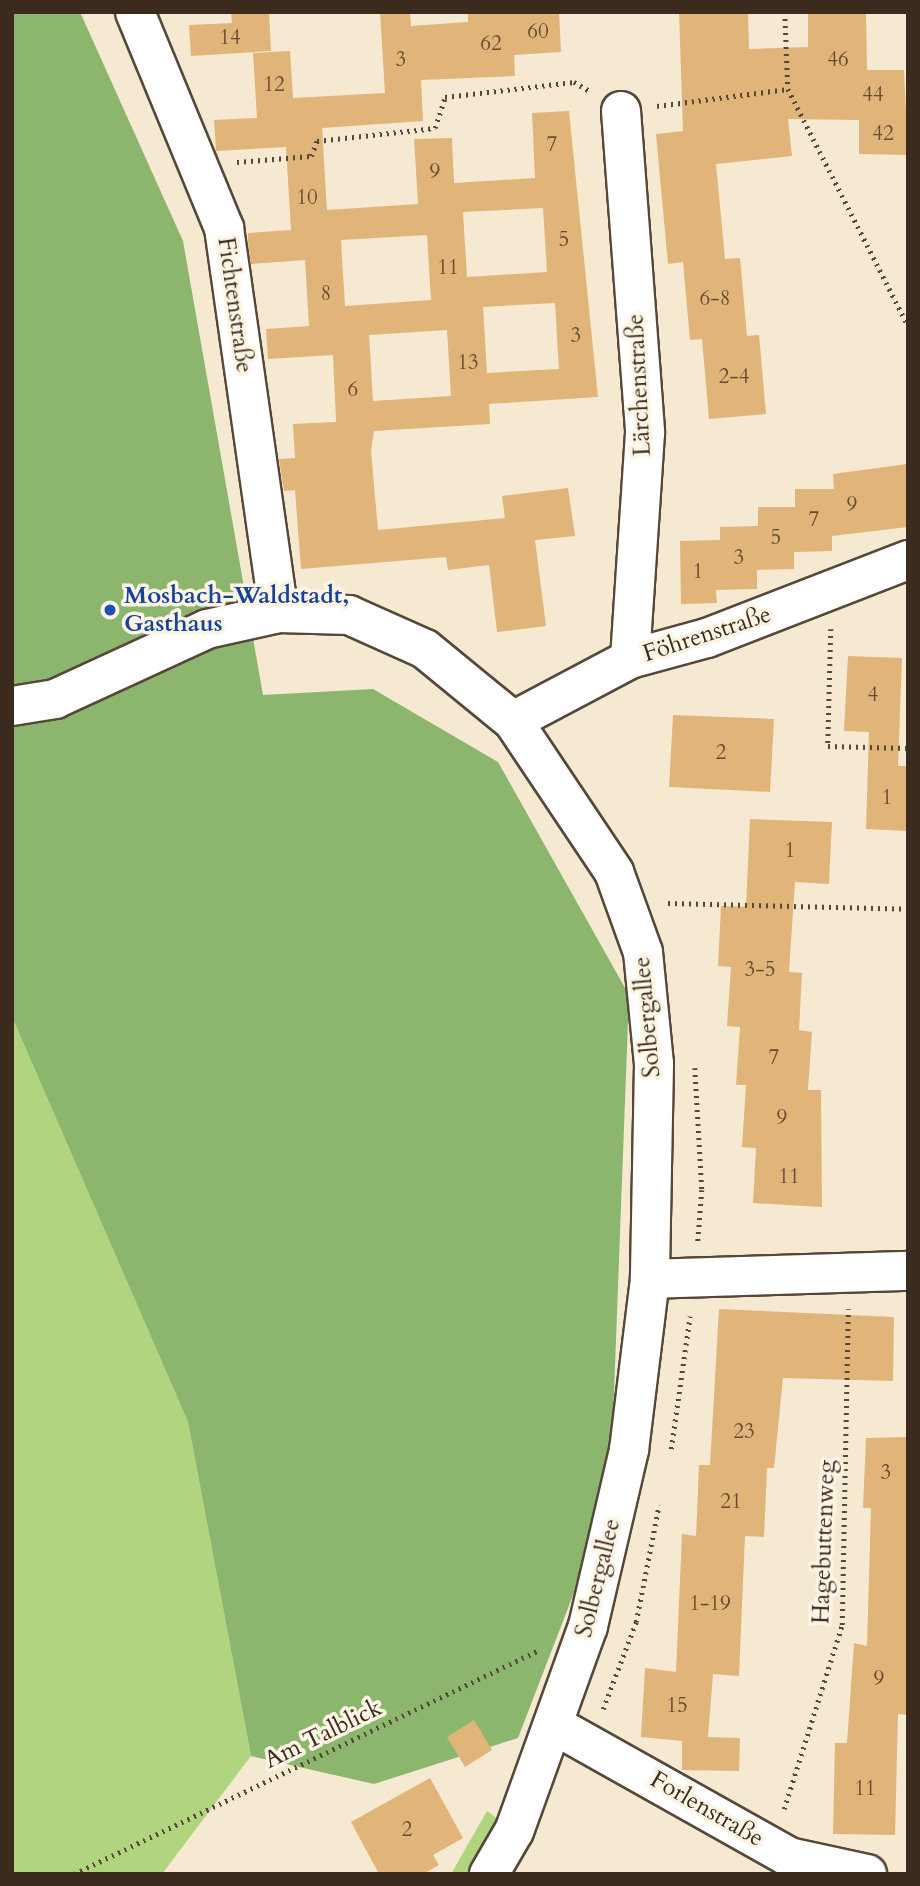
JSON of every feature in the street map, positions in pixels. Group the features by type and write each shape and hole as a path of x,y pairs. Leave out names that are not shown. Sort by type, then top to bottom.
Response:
{"street":[{"name":"Fichtenstraße","path":"135,12 224,228 279,613"},
{"name":"Lärchenstraße","path":"621,111 645,433 630,659"},
{"name":"Föhrenstraße","path":"513,721 630,659 707,638 908,561"},
{"name":"Solbergallee","path":"12,706 55,699 207,629 279,613 349,615 425,649 513,721 614,872 643,952 654,1064 650,1279 629,1450 588,1626 514,1831 489,1874"},
{"path":"650,1279 848,1270 908,1271"},
{"name":"Forlenstraße","path":"554,1724 789,1857 867,1874"}],"path":[{"path":"785,12 788,89 908,327"},
{"path":"199,166 311,156 317,141 435,128 445,97 574,82 621,111 788,89"},
{"path":"832,590 828,746 908,748"},
{"path":"668,902 908,909"},
{"name":"Hagebuttenweg","path":"772,1847 842,1625 848,1270"},
{"name":"Am Talblick","path":"74,1874 588,1626"}],"green space":[{"path":"12,12 80,12 183,241 263,695 373,689 498,762 629,995 610,1499 518,1738 374,1784 251,1756 188,1422 12,1017"},
{"path":"12,1017 188,1422 251,1756 162,1874 12,1874"},
{"path":"487,1811 514,1831 489,1874 451,1874"}],"building":[{"path":"231,12 269,12 271,51 191,56 189,25 232,23"},
{"path":"380,12 410,12 411,26 468,22 468,12 559,12 561,52 514,55 515,76 421,80 423,121 322,128 327,210 418,204 414,139 452,138 454,183 535,178 532,113 569,111 598,397 489,404 490,424 374,431 371,451 378,530 505,518 502,496 568,488 575,536 535,540 546,626 497,632 489,565 448,570 446,557 301,569 295,490 284,491 279,459 295,458 293,424 336,422 333,355 268,359 266,329 309,326 305,260 251,264 248,242 248,233 291,230 286,147 216,151 214,120 257,118 253,53 290,51 293,98 385,93","holes":["543,208 547,272 467,277 463,212","427,235 431,300 345,306 341,240","555,303 559,369 487,373 483,307","447,330 451,396 373,401 369,335"]},
{"path":"679,12 748,12 749,49 808,47 808,12 866,12 867,70 904,70 908,155 859,154 859,120 788,119 792,156 716,164 725,259 740,258 747,336 759,335 766,414 709,419 702,339 690,340 683,262 668,264 656,134 683,131"},
{"path":"907,464 908,527 832,536 832,551 794,552 794,569 757,570 757,589 716,590 717,603 681,604 680,541 720,540 720,527 758,526 758,507 795,507 795,489 834,489 833,474"},
{"path":"848,656 902,658 898,766 908,766 908,831 866,829 869,732 844,731"},
{"path":"673,715 774,719 770,792 669,787"},
{"path":"750,819 832,822 829,884 795,882 789,972 802,973 799,1030 812,1032 808,1090 821,1090 822,1207 753,1203 756,1148 742,1147 746,1085 736,1085 740,1027 727,1026 731,967 718,966 721,906 746,907"},
{"path":"719,1309 894,1317 893,1381 783,1378 774,1468 767,1468 764,1537 745,1536 739,1676 713,1674 708,1737 740,1738 739,1771 682,1770 682,1741 641,1737 645,1668 676,1672 682,1534 696,1536 699,1465 710,1465"},
{"path":"908,1437 908,1715 898,1714 895,1835 833,1834 835,1743 847,1743 854,1643 867,1646 871,1508 863,1508 866,1438"},
{"path":"474,1720 492,1750 465,1767 447,1737"},
{"path":"430,1778 463,1838 433,1855 439,1865 423,1874 379,1874 351,1822"}],"place":[{"name":"Mosbach-Waldstadt, Gasthaus","path":"110,610"}]}
